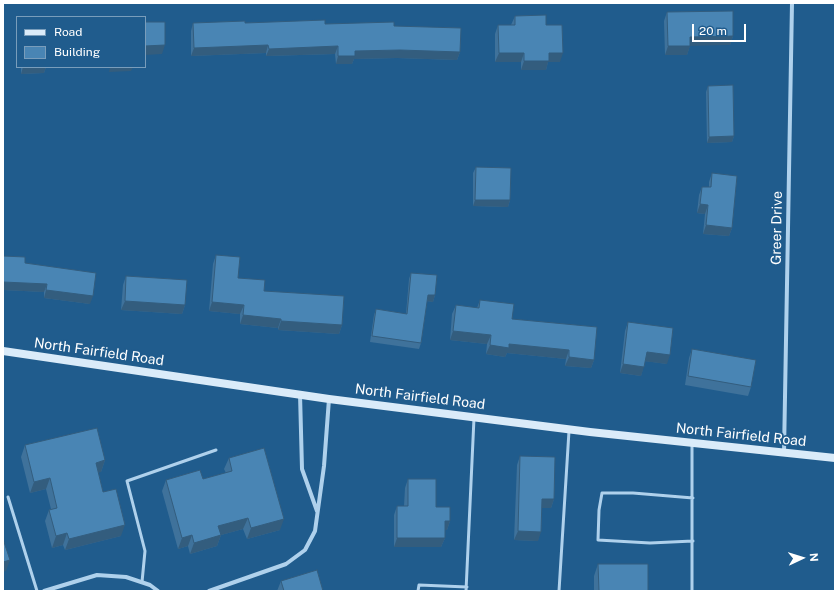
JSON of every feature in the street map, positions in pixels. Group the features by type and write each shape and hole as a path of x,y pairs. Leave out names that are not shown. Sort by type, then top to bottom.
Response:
{"main road":[{"name":"North Fairfield Road","path":"3,351 300,394 474,417 692,443 835,458"}],"street":[{"name":"Greer Drive","path":"784,453 792,3"},
{"path":"300,394 302,469 317,511"},
{"path":"209,591 286,564 305,550 315,531 324,466 329,398"},
{"path":"44,591 97,575 126,577 150,585 158,591"}],"lane":[{"path":"466,591 474,417"},
{"path":"559,591 569,429"},
{"path":"692,443 692,591"},
{"path":"142,582 145,551 127,481 216,450"},
{"path":"693,498 633,493 602,493 599,510 598,540 650,543 693,541"},
{"path":"8,497 37,591"},
{"path":"418,591 419,586 467,587"}],"building":[{"path":"733,11 733,36 690,37 690,46 668,46 667,12"},
{"path":"546,15 546,25 562,25 563,53 549,53 549,61 524,61 524,53 499,53 498,25 515,25 515,16"},
{"path":"325,20 325,24 394,22 394,26 461,28 460,52 400,50 355,51 355,56 338,56 338,46 269,49 268,45 194,48 193,23"},
{"path":"146,22 165,22 165,45 146,46"},
{"path":"733,85 734,136 709,137 708,86"},
{"path":"476,167 511,168 510,200 475,200"},
{"path":"712,173 737,176 732,228 706,225 708,205 700,204 702,187 711,187"},
{"path":"216,255 240,257 238,278 265,280 264,291 344,296 342,325 281,321 281,319 243,315 244,305 212,302"},
{"path":"3,256 25,257 25,263 96,273 93,296 46,290 47,284 3,282"},
{"path":"411,273 437,275 435,295 428,295 421,343 372,336 376,309 407,314"},
{"path":"126,276 187,280 185,305 125,301"},
{"path":"480,300 514,304 512,319 597,327 594,360 569,357 569,350 509,344 509,348 490,345 491,335 453,331 456,305 479,308"},
{"path":"628,322 673,328 670,355 647,352 644,367 623,364"},
{"path":"692,349 756,360 751,387 688,376"},
{"path":"97,428 105,460 96,463 103,492 116,489 125,525 69,539 67,533 56,536 49,510 57,508 50,478 34,482 25,445"},
{"path":"264,448 284,519 251,528 248,518 218,526 221,535 194,543 192,535 182,538 166,480 200,470 203,479 232,471 229,458"},
{"path":"520,456 555,457 554,499 542,499 541,532 518,531"},
{"path":"408,479 436,479 436,507 450,507 450,521 445,521 445,538 397,538 397,506 408,506"},
{"path":"3,539 10,560 3,562"},
{"path":"598,564 648,564 648,591 599,591"},
{"path":"317,570 323,591 284,591 281,581"}]}
